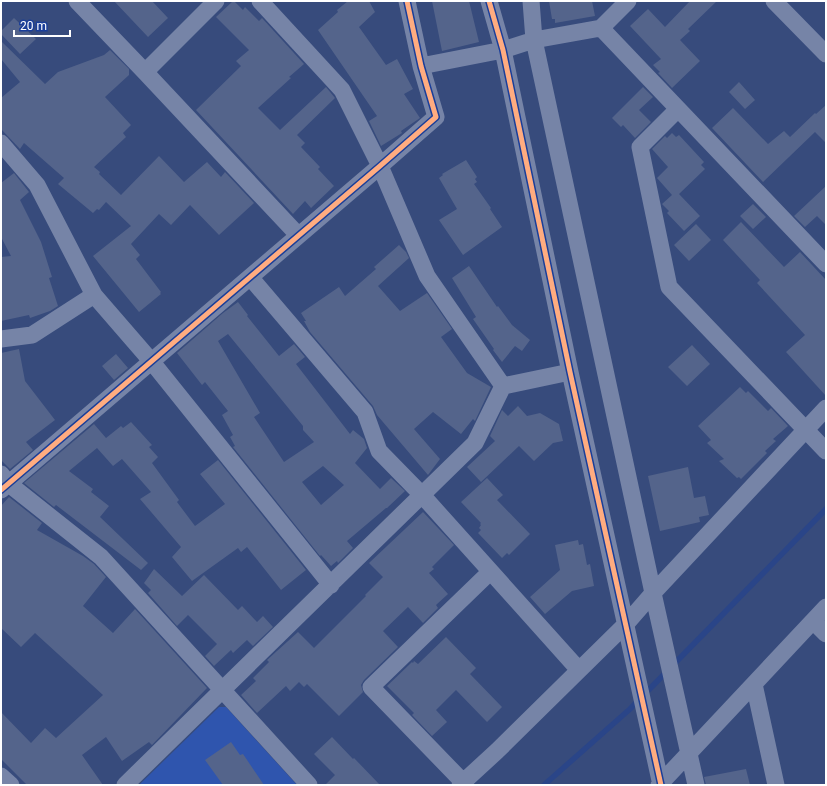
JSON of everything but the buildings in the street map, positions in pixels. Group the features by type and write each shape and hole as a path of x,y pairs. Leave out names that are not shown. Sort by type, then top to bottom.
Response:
{"street":[{"path":"77,1 298,235"},
{"path":"145,72 216,1"},
{"path":"260,1 342,90 380,166 427,276 503,386"},
{"path":"309,785 101,557 4,483 152,362 436,117 421,66 407,1"},
{"path":"489,1 503,50 570,372 660,785"},
{"path":"531,1 534,40 653,593 696,785"},
{"path":"421,66 503,50 534,40 601,28 628,1"},
{"path":"774,1 826,54"},
{"path":"601,28 826,264"},
{"path":"678,109 640,147 669,287 826,451"},
{"path":"1,143 38,185 94,295 152,362 331,585"},
{"path":"250,277 366,412 379,451 422,495 579,670"},
{"path":"1,338 32,335 94,295"},
{"path":"503,386 570,372"},
{"path":"125,785 475,443 503,386"},
{"path":"490,572 371,687 461,783 497,751 626,624 653,593 826,408"},
{"path":"660,785 826,607"},
{"path":"813,621 826,634"},
{"path":"754,684 776,785"},
{"path":"1,776 11,785"}],"shaded area":[{"path":"219,707 226,707 297,785 139,785"}],"waterway":[{"path":"544,785 630,709 826,509"}],"cycle path":[{"path":"1,490 436,117 421,66 407,1"},
{"path":"489,1 503,50 570,372 661,785"}]}
